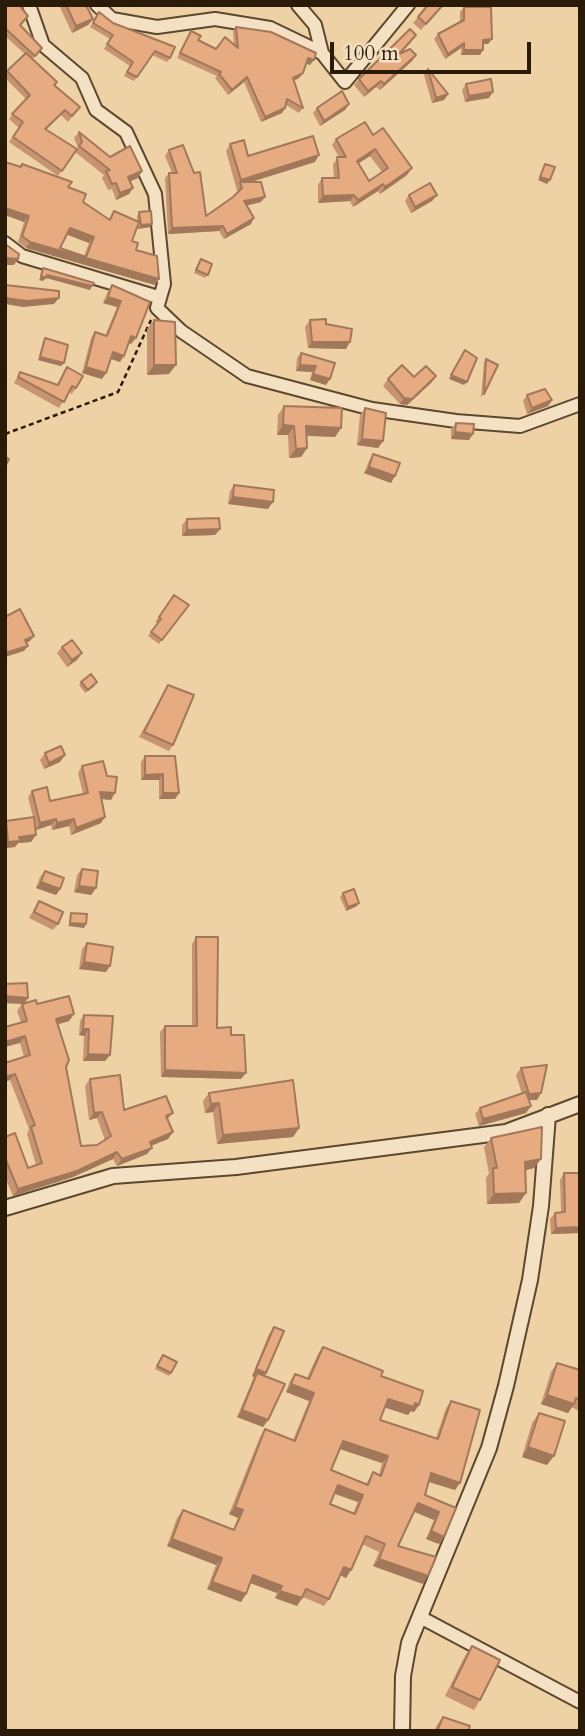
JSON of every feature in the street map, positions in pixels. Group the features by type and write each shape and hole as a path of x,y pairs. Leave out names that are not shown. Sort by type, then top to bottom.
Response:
{"street":[{"path":"29,5 43,45 82,78 96,110 126,132 155,194 164,284 158,302"},
{"path":"97,5 112,19 157,27 215,19 270,29 322,53"},
{"path":"298,5 315,25 322,53 345,82 408,5"},
{"path":"5,243 22,256 158,302 181,331 247,376 372,409 456,421 520,426 580,404"},
{"path":"5,1208 113,1175 211,1170 506,1132 580,1104"},
{"path":"402,1731 407,1654 489,1448 503,1398 530,1280 541,1206 548,1115"},
{"path":"420,1617 580,1702"}],"path":[{"path":"5,434 118,392 158,302"}],"building":[{"path":"5,5 19,5 28,16 20,25 42,48 35,56 7,30 5,32"},
{"path":"66,5 86,5 93,19 76,26"},
{"path":"427,6 442,6 426,24 418,17"},
{"path":"464,7 491,7 492,39 483,40 483,50 464,50 464,43 448,54 438,34 464,20"},
{"path":"99,12 113,23 175,47 170,58 155,51 137,77 127,72 133,62 107,44 113,35 93,23"},
{"path":"236,27 271,32 316,53 314,60 308,58 303,73 293,78 303,108 287,99 285,108 265,117 247,77 232,90 219,74 221,72 180,53 191,31 201,36 198,40 216,49 225,37 238,48"},
{"path":"410,29 416,35 399,54 410,49 416,55 384,84 381,81 368,91 359,79"},
{"path":"26,53 57,82 54,85 80,107 72,116 65,110 45,129 77,149 62,171 13,137 23,122 12,114 30,95 7,71"},
{"path":"428,69 448,94 436,98"},
{"path":"491,79 493,92 469,96 466,84"},
{"path":"342,91 349,104 324,121 317,108"},
{"path":"365,122 373,135 383,128 412,168 385,187 383,184 358,200 354,195 323,196 322,178 339,178 337,157 346,157 336,139","holes":["375,149 388,168 369,181 357,161"]},
{"path":"79,132 110,157 130,146 142,171 128,177 133,188 120,193 106,171 110,170 79,146 82,142"},
{"path":"313,136 319,155 241,180 230,144 244,140 248,156"},
{"path":"183,145 194,173 200,172 206,216 242,188 240,182 261,182 265,197 244,201 254,218 227,234 223,226 172,228 169,173 177,173 169,150"},
{"path":"5,162 21,167 22,164 72,182 68,187 86,194 83,202 110,220 114,211 139,222 132,241 138,243 136,250 157,256 159,279 30,242 22,236 29,216 5,208","holes":["70,228 94,237 86,257 60,248"]},
{"path":"545,164 555,167 550,180 540,177"},
{"path":"430,183 437,195 415,207 409,195"},
{"path":"151,211 152,224 141,225 139,212"},
{"path":"5,244 19,254 18,259 5,258"},
{"path":"201,259 212,264 208,275 196,270"},
{"path":"43,268 94,283 92,286 47,275 46,278 41,276"},
{"path":"5,285 59,291 59,298 27,301 5,298"},
{"path":"112,285 150,302 136,338 131,336 124,356 113,352 106,373 86,367 95,332 107,336 121,301 108,297"},
{"path":"326,319 326,324 352,329 350,342 312,342 310,320"},
{"path":"154,320 175,322 176,365 154,365"},
{"path":"45,338 68,345 64,363 40,357"},
{"path":"465,350 477,358 467,382 451,375"},
{"path":"301,353 335,363 330,379 313,374 316,366 300,365"},
{"path":"486,359 498,365 484,394"},
{"path":"402,365 414,377 426,366 436,376 412,399 404,398 388,379"},
{"path":"67,367 83,376 76,388 72,386 64,402 18,377 20,372 58,385"},
{"path":"545,389 552,400 532,408 527,395"},
{"path":"284,406 342,408 341,428 306,426 307,448 296,449 294,426 283,425"},
{"path":"365,408 386,413 383,441 362,439"},
{"path":"456,423 474,424 473,434 455,432"},
{"path":"373,454 400,463 395,476 369,467"},
{"path":"234,485 274,490 273,502 233,497"},
{"path":"219,518 220,529 187,530 187,519"},
{"path":"174,595 189,605 162,640 151,632"},
{"path":"20,609 34,636 25,640 28,646 5,653 5,617"},
{"path":"72,640 82,653 72,660 62,647"},
{"path":"91,674 97,682 88,690 81,682"},
{"path":"168,685 194,695 173,745 144,732"},
{"path":"61,746 65,755 49,763 45,753"},
{"path":"145,756 175,756 179,793 163,793 163,774 145,775"},
{"path":"103,761 107,776 117,777 115,793 100,792 105,817 76,828 74,819 57,823 56,819 40,823 32,791 47,787 50,801 88,793 82,766"},
{"path":"34,817 36,835 19,837 20,841 8,842 6,821"},
{"path":"82,869 98,871 96,888 79,886"},
{"path":"45,871 64,878 60,889 41,882"},
{"path":"354,889 359,903 348,907 343,893"},
{"path":"39,901 63,912 58,924 34,912"},
{"path":"71,913 87,914 86,924 70,923"},
{"path":"196,937 218,937 217,1028 231,1027 231,1035 244,1035 246,1073 165,1070 165,1026 197,1026"},
{"path":"87,943 113,947 110,966 84,962"},
{"path":"27,983 28,998 5,996 5,984"},
{"path":"69,996 74,1014 56,1019 69,1060 66,1067 81,1146 97,1145 111,1136 102,1112 94,1113 90,1079 120,1075 124,1110 166,1096 173,1113 166,1116 173,1132 150,1142 152,1148 122,1159 117,1152 77,1171 18,1189 5,1158 5,1137 15,1133 28,1168 42,1163 31,1127 35,1125 15,1074 5,1077 5,1063 30,1055 25,1036 5,1042 5,1027 27,1021 22,1004 36,1000 37,1004"},
{"path":"84,1015 113,1016 110,1055 88,1054 89,1029 83,1029"},
{"path":"547,1065 541,1093 529,1094 521,1068"},
{"path":"293,1080 299,1128 223,1135 219,1103 211,1104 209,1093"},
{"path":"526,1092 531,1106 483,1119 480,1108"},
{"path":"542,1127 541,1159 525,1162 526,1193 494,1194 493,1168 497,1168 491,1138"},
{"path":"564,1173 580,1173 580,1227 556,1228 555,1213 565,1212"},
{"path":"274,1327 284,1331 266,1373 256,1369"},
{"path":"323,1347 383,1371 381,1376 423,1391 419,1405 415,1403 414,1407 388,1399 380,1420 438,1439 451,1401 480,1410 460,1483 431,1473 425,1495 456,1508 444,1537 431,1531 439,1512 418,1503 398,1546 436,1557 428,1576 379,1559 385,1544 366,1536 351,1570 344,1567 329,1599 306,1589 302,1598 280,1591 282,1586 253,1575 246,1594 212,1582 222,1558 172,1539 183,1510 234,1530 243,1510 235,1507 265,1429 295,1441 314,1393 291,1384 295,1374 309,1379","holes":["343,1441 388,1456 381,1476 373,1472 368,1485 331,1470","338,1485 363,1495 355,1514 330,1504"]},
{"path":"163,1355 177,1362 171,1373 157,1366"},
{"path":"557,1363 580,1370 580,1400 576,1398 574,1404 547,1395"},
{"path":"257,1373 285,1384 268,1420 242,1410"},
{"path":"539,1413 565,1421 554,1456 528,1447"},
{"path":"472,1646 500,1660 480,1700 452,1687"},
{"path":"443,1717 470,1726 468,1731 437,1731"}]}
